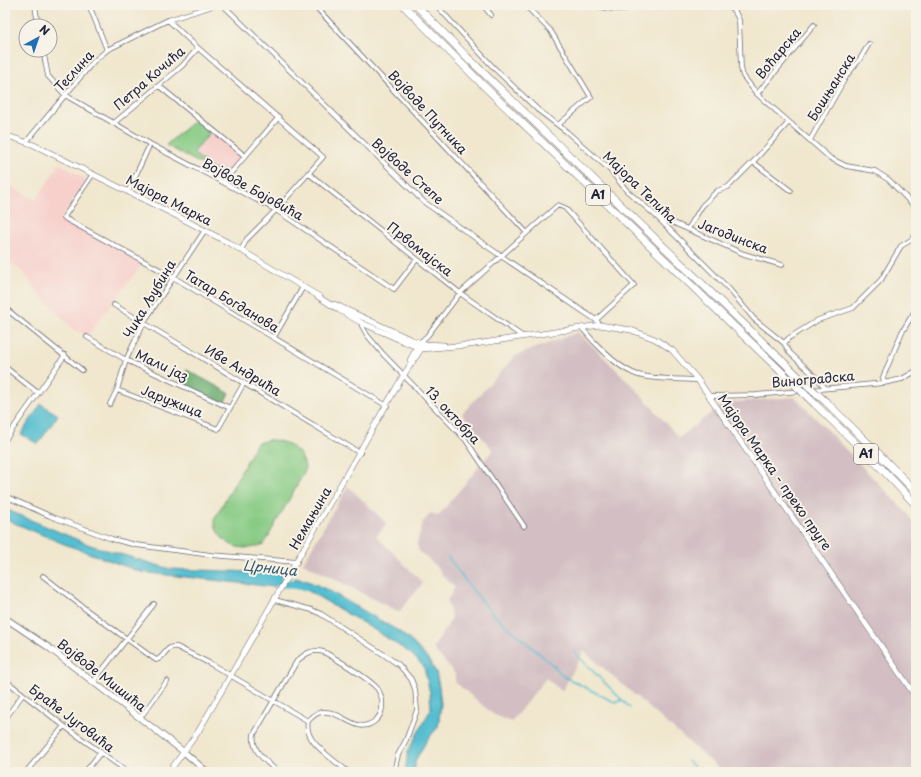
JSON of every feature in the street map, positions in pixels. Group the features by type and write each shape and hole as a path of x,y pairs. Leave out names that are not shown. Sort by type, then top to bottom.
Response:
{"highway":[{"name":"A1","path":"403,5 484,86 881,468 916,505"},
{"name":"A1","path":"416,5 467,58 826,402 916,492"}],"main road":[{"name":"Војводе Мишића","path":"5,618 48,647 184,752 207,772"}],"street":[{"path":"35,5 37,18"},
{"path":"89,5 107,50"},
{"name":"Теслина","path":"26,142 93,62 107,50 168,20 216,5"},
{"name":"Војводе Степе","path":"223,5 424,202 596,320 600,325"},
{"name":"Војводе Путника","path":"314,5 526,233"},
{"name":"Мајора Тепића","path":"436,5 494,68 538,110 558,125 610,170 627,191 655,215 729,289 754,319 784,343 790,353 819,380 825,388"},
{"path":"483,5 491,15"},
{"path":"525,5 550,30 591,97 558,125"},
{"path":"594,5 603,8 625,10 642,5"},
{"path":"724,5 735,12 739,20 741,68 743,76 757,94 830,158 846,166 875,171 890,180 916,208"},
{"path":"168,20 323,157 276,210 247,238 240,250"},
{"name":"Воћарска","path":"757,94 814,25"},
{"name":"Бошњанска","path":"810,140 847,75 860,60 869,44"},
{"name":"Петра Кочића","path":"114,123 182,66 198,48"},
{"name":"Војводе Бојовића","path":"44,58 48,76 65,95 150,144 276,210 394,289 417,259"},
{"path":"159,86 245,156"},
{"path":"223,182 279,117"},
{"path":"688,229 698,210 717,191 728,187 789,122"},
{"name":"Мајора Марка","path":"5,135 26,142 205,230 362,323 421,346 469,345 571,329"},
{"path":"128,192 150,144"},
{"path":"753,162 791,191"},
{"name":"Првомајска","path":"308,173 460,294 522,336"},
{"name":"Татар Богданова","path":"93,174 64,217 173,277 387,406"},
{"path":"421,346 427,336 460,294 558,205 562,206 634,285 596,320"},
{"name":"Јагодинска","path":"655,215 744,254 782,265"},
{"name":"Чика Љубина","path":"110,404 117,390 126,360 144,322 205,230"},
{"path":"784,343 789,338 818,320 853,308 881,280 902,246 911,240 916,234"},
{"path":"274,337 303,287"},
{"name":"Мајора Марка","path":"317,296 421,346"},
{"name":"Иве Андрића","path":"114,306 144,322 360,452"},
{"path":"5,308 82,370"},
{"path":"884,383 884,377 902,332 916,310"},
{"name":"13. октобра","path":"362,323 367,335 403,376 465,439 524,526"},
{"name":"Мајора Марка - преко пруге","path":"571,329 600,325 631,330 655,339 672,350 710,396 916,697"},
{"path":"582,328 593,342 632,373 656,378 698,380"},
{"name":"Мали јаз","path":"87,337 126,360 230,408"},
{"name":"Немањина","path":"170,772 198,732 421,346"},
{"path":"5,440 65,355"},
{"path":"5,367 38,393"},
{"name":"Виноградска","path":"710,396 756,395 884,383 902,379 916,371"},
{"path":"230,408 244,383"},
{"name":"Јаружица","path":"117,390 216,429 219,428 230,408"},
{"path":"5,496 50,516 136,546 296,564"},
{"path":"43,576 156,660 172,646 231,675 308,721"},
{"path":"276,599 321,614 399,665 408,675 415,689 417,710 406,740 398,755 394,772"},
{"path":"93,682 154,604"},
{"path":"278,772 260,756 256,750 253,740 257,728 297,661 310,651 316,650 332,656 370,683 378,690 381,696 381,713 372,723 360,726 328,712 320,712 308,721 307,728 313,742 348,772"},
{"name":"Браће Југовића","path":"5,680 64,726 128,772"},
{"path":"140,718 167,681"},
{"path":"5,719 23,694"},
{"path":"26,772 64,726"},
{"path":"85,772 101,752"}],"shaded area":[{"path":"197,118 243,154 243,157 228,175 223,176 166,145"},
{"path":"60,163 86,180 62,217 144,262 87,336 74,330 37,291 25,274 5,258 5,183 36,200"},
{"path":"578,332 636,389 679,438 724,403 795,397 908,514 916,528 916,772 723,772 584,651 562,691 546,678 511,722 493,714 455,682 455,674 433,648 452,618 447,601 455,587 442,575 439,569 419,551 417,544 423,522 431,513 438,516 493,450 462,414 515,356"},
{"path":"348,486 387,524 376,536 423,583 399,612 303,563"}],"green space":[{"path":"197,118 212,130 193,153 214,170 215,168 220,172 226,169 230,172 228,175 223,176 166,145"},
{"path":"187,370 229,393 224,403 180,382"},
{"path":"268,440 279,441 289,445 297,451 304,463 305,471 264,544 247,548 232,545 220,536 216,529 214,520 257,443"}],"water":[{"path":"41,404 58,415 38,444 21,434"},
{"path":"5,509 90,545 170,569 284,573 274,587 141,572 64,544 5,519"},
{"path":"295,578 308,581 328,590 400,632 427,658 436,672 441,704 438,727 427,740 415,761 415,772 405,772 408,751 431,709 430,693 424,667 410,653 370,627 305,589 291,586"}],"waterway":[{"path":"448,557 469,586 494,615 555,667 563,676 612,701 617,702 622,700"},
{"name":"Црница","path":"267,580 304,586"},
{"path":"573,651 630,708"},
{"path":"688,761 700,772"}]}
